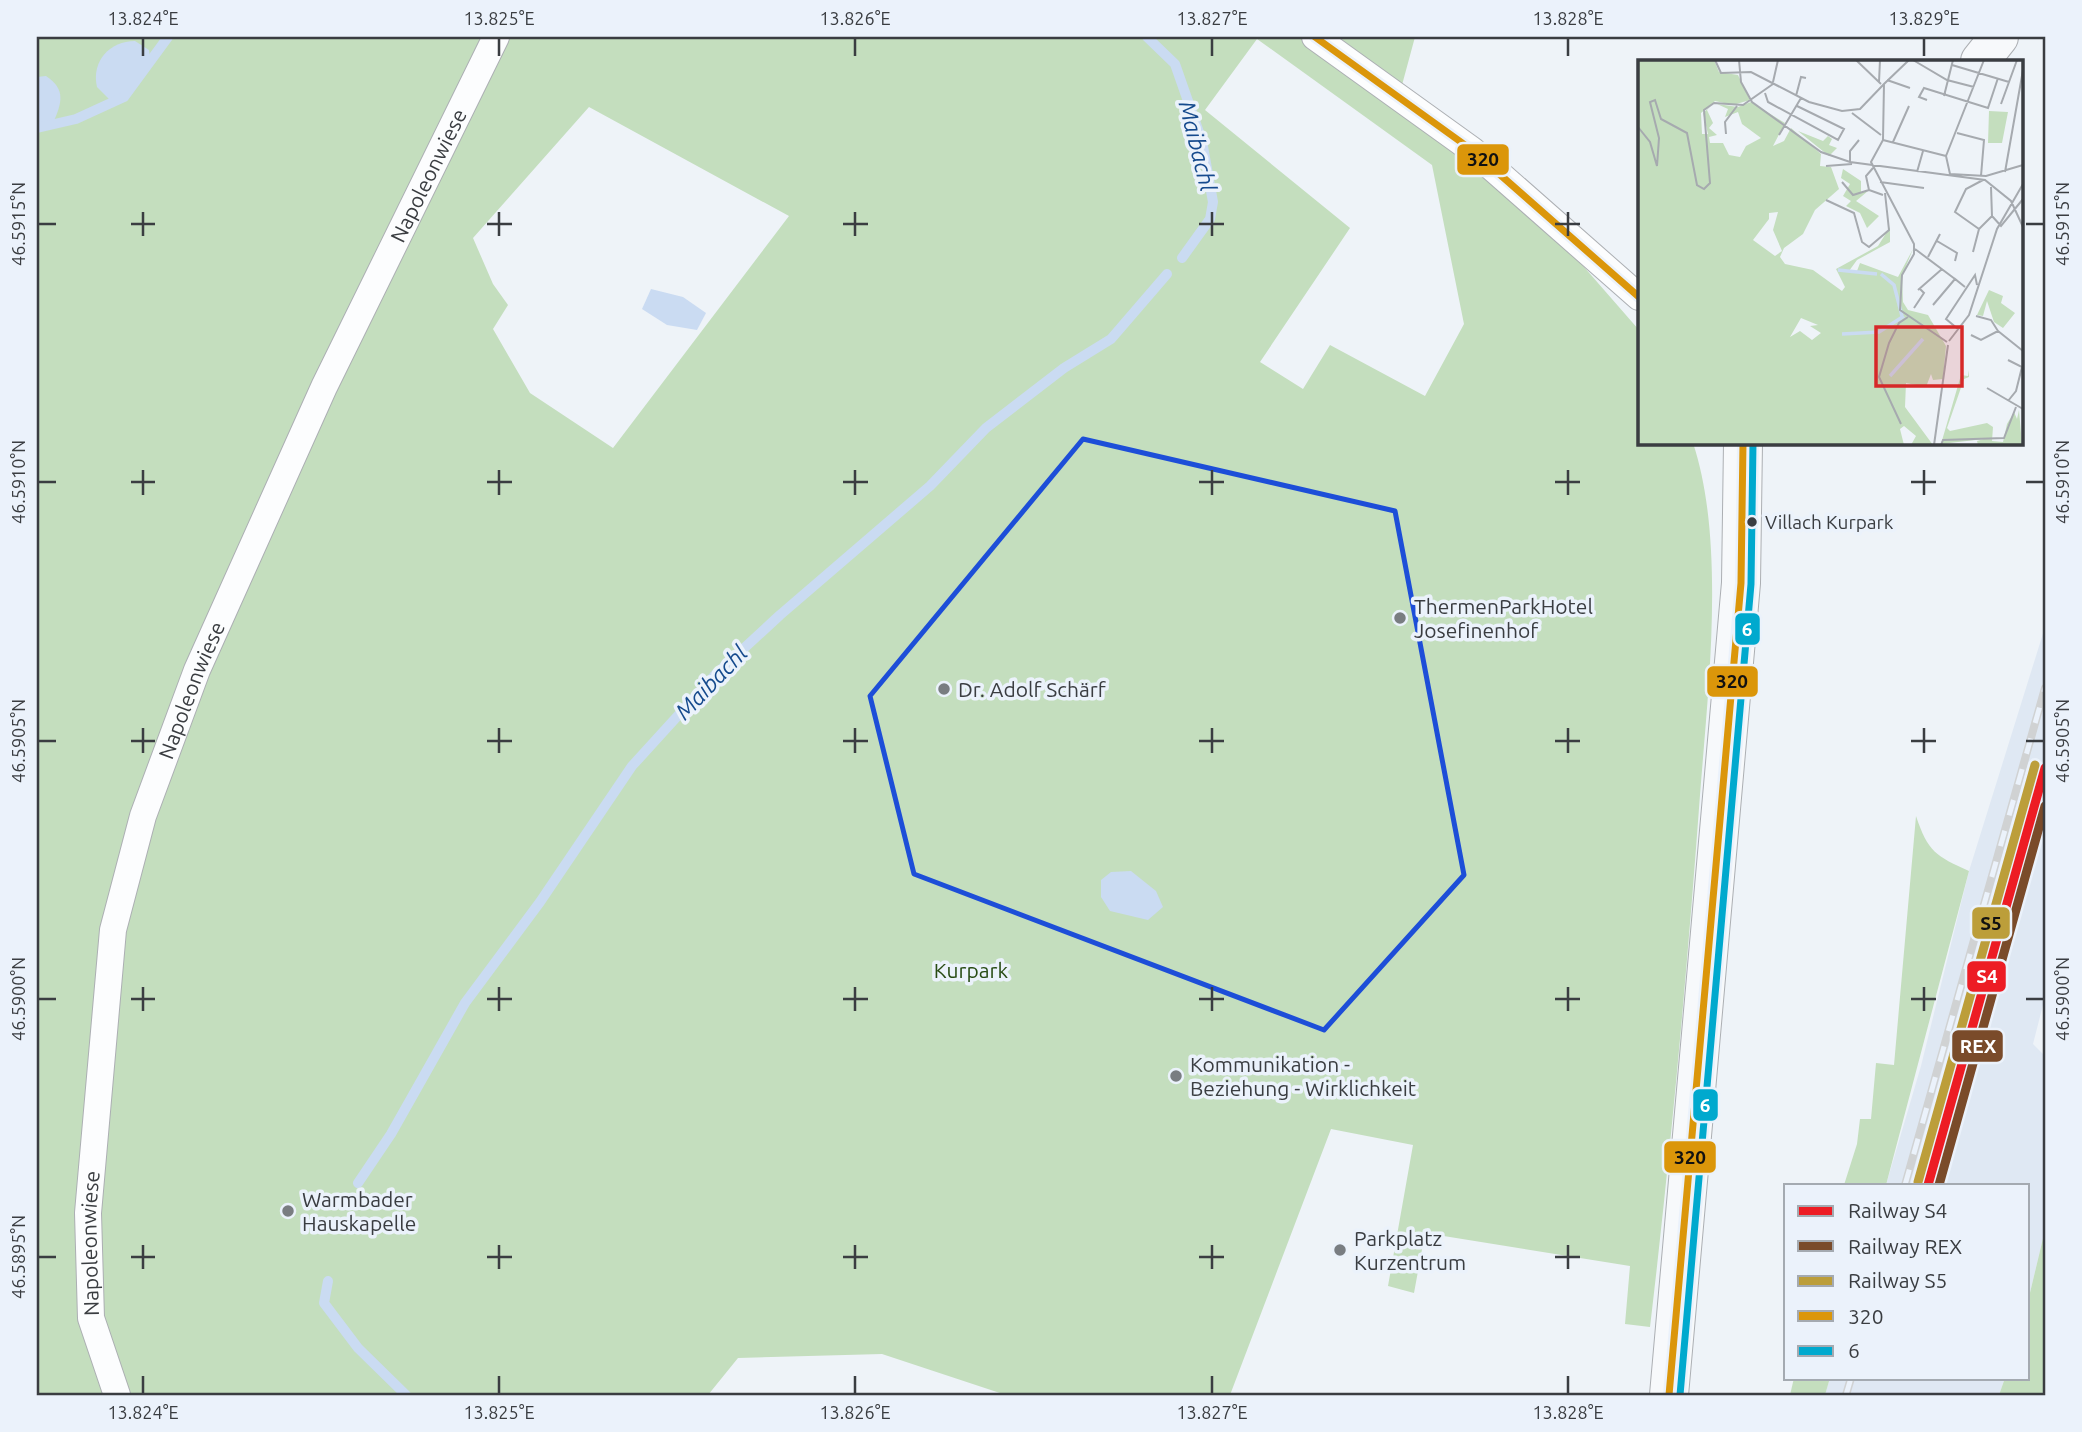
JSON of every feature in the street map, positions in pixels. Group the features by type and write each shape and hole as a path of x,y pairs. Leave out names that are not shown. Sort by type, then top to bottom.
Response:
{"street":[{"name":"Napoleonwiese","path":"117,1395 91,1318 88,1213 113,930 143,816 197,670 318,400 496,37"},
{"path":"1315,37 1472,150 1638,296"},
{"path":"1669,1395 1741,583 1743,444"}],"highlighted area":[{"path":"1083,439 1395,511 1464,875 1324,1030 914,874 870,696"}],"shaded area":[{"path":"2045,627 2045,997 2033,1044 2045,1056 2045,1230 2030,1293 2030,1184 1886,1184 1921,1066 1969,871"},
{"path":"1829,1380 2004,1380 1999,1395 1825,1395"}],"green space":[{"name":"Kurpark","path":"37,37 1415,37 1402,85 1557,236 1638,329 1638,444 1693,444 1703,482 1712,570 1710,664 1678,1061 1650,1327 1625,1324 1630,1266 1425,1233 1414,1293 1388,1286 1413,1145 1331,1129 1230,1395 1006,1395 882,1354 738,1358 708,1395 37,1395","holes":["1257,39 1432,165 1464,324 1425,396 1330,345 1303,389 1260,362 1350,228 1205,110","589,107 789,216 613,448 530,393 493,329 508,305 493,284 473,238"]},
{"path":"1916,816 1929,845 1948,861 1969,871 1886,1184 1844,1184 1857,1144 1860,1119 1871,1119 1876,1063 1894,1065"},
{"path":"2045,1230 2045,1395 1999,1395 2004,1380 2030,1380 2030,1293"},
{"path":"1794,1380 1829,1380 1825,1395 1790,1395"}],"water":[{"path":"135,41 149,50 144,74 133,88 112,102 97,87 100,61 110,49"},
{"path":"46,76 59,91 59,109 53,123 37,128 37,77"},
{"path":"651,289 683,297 706,313 697,330 667,325 642,309"},
{"path":"1131,871 1156,891 1163,907 1148,920 1110,911 1101,897 1101,880 1111,872"}],"waterway":[{"name":"Maibachl","path":"37,128 76,119 124,97 168,37"},
{"name":"Maibachl","path":"1147,37 1175,64 1202,141 1213,202 1210,219 1182,258"},
{"name":"Maibachl","path":"358,1183 391,1134 465,1003 540,902 632,766 714,676 780,615 930,486 986,428 1064,368 1111,339 1167,274"},
{"name":"Maibachl","path":"328,1281 324,1303 358,1348 406,1395"}],"railway":[{"path":"1905,1184 2045,688"},
{"path":"1846,1395 1850,1380"}],"rail line":[{"name":"S5","path":"1918,1182 2035,765"},
{"name":"S4","path":"1928,1184 2045,768"},
{"name":"REX","path":"1939,1184 2045,806"}],"transit line":[{"name":"320","path":"1315,37 1472,150 1638,296"},
{"name":"320","path":"1669,1395 1741,583 1743,444"},
{"name":"6","path":"1680,1395 1751,584 1753,444"}],"place":[{"name":"Villach Kurpark","path":"1752,522"},
{"name":"ThermenParkHotel Josefinenhof","path":"1400,618"},
{"name":"Dr. Adolf Schärf","path":"944,689"},
{"name":"Kommunikation - Beziehung - Wirklichkeit","path":"1176,1076"},
{"name":"Warmbader Hauskapelle","path":"288,1211"},
{"name":"Parkplatz Kurzentrum","path":"1340,1250"}]}
